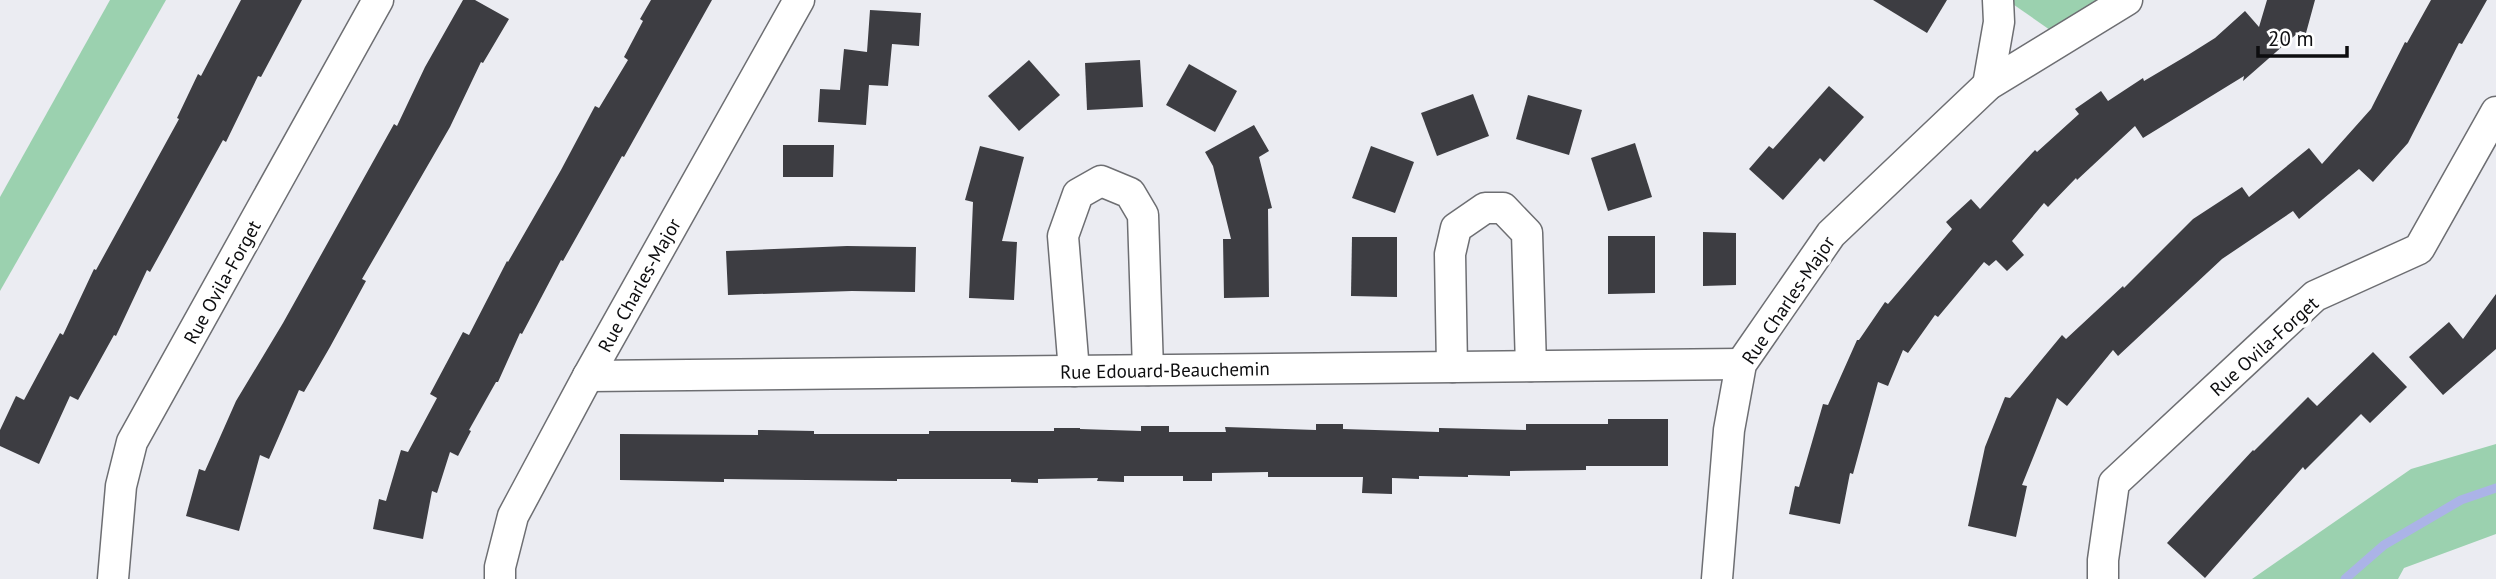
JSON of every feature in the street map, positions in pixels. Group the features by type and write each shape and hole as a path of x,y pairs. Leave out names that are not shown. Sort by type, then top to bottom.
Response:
{"street":[{"name":"Rue Ovila-Forget","path":"113,579 121,486 132,442 378,0"},
{"name":"Rue Charles-Major","path":"500,579 500,567 513,516 588,376 799,0"},
{"path":"1988,85 1999,22 1998,0"},
{"name":"Rue Charles-Major","path":"1717,579 1729,430 1741,364 1832,234 1988,85 2127,0"},
{"name":"Rue Ovila-Forget","path":"2103,579 2103,560 2114,483 2315,296 2419,249 2496,113"},
{"path":"1074,371 1063,236 1078,194 1101,181 1130,193 1143,215 1148,370"},
{"path":"1452,367 1450,254 1456,228 1485,208 1503,208 1527,233 1531,366"},
{"name":"Rue Edouard-Beauchemin","path":"588,376 1741,364"}],"green space":[{"path":"110,0 166,0 0,291 0,197"},
{"path":"2007,0 2127,0 2063,39"},
{"path":"2496,444 2496,534 2404,568 2398,579 2252,579 2411,469"}],"building":[{"path":"241,0 302,0 261,77 258,76 226,142 223,140 150,272 147,270 116,336 114,335 78,400 70,396 39,464 0,446 0,430 16,396 24,400 60,333 63,335 94,269 96,270 179,119 177,118 198,74 201,76"},
{"path":"463,0 475,0 509,19 483,63 481,62 450,127 362,279 366,281 330,347 304,392 299,390 269,459 260,455 239,531 186,516 199,469 205,471 236,401 283,323 394,124 397,126 425,67"},
{"path":"651,0 712,0 624,157 622,156 563,261 561,260 522,334 520,333 498,382 469,430 471,431 458,456 450,452 437,493 432,491 423,539 373,529 379,499 386,501 401,450 408,452 437,398 430,394 463,332 469,335 507,261 595,106 599,108 628,60 624,57"},
{"path":"1873,0 1947,0 1927,33"},
{"path":"2267,0 2315,0 2306,33 2300,31 2243,81 2244,76 2143,138 2135,126 2077,180 2076,178 2048,207 2044,203 2012,241 2024,255 2007,271 1996,260 1989,266 1984,262 1938,317 1935,315 1908,353 1903,350 1888,386 1878,382 1853,474 1850,473 1840,524 1789,514 1795,486 1799,487 1823,404 1828,405 1857,340 1885,302 1888,304 1952,229 1946,222 1971,199 1980,209 2035,150 2037,152 2079,114 2075,109 2101,91 2108,101 2143,78 2144,81 2215,38 2245,11 2259,27"},
{"path":"2431,0 2487,0 2462,44 2459,43 2408,143 2373,182 2359,169 2299,219 2293,211 2222,259 2118,356 2113,350 2067,406 2057,398 2022,485 2027,486 2016,537 1968,526 1985,447 2005,397 2010,398 2062,335 2066,339 2123,286 2124,288 2193,219 2242,187 2249,197 2309,148 2322,164 2371,109 2405,42 2407,43"},
{"path":"870,10 921,13 919,46 892,44 888,86 869,85 866,125 818,122 820,89 840,90 844,49 867,52"},
{"path":"1029,60 1060,95 1019,131 988,96"},
{"path":"1140,60 1143,107 1087,110 1085,63"},
{"path":"1189,64 1237,91 1215,132 1166,105"},
{"path":"1829,86 1864,117 1824,162 1820,158 1783,200 1749,169 1769,146 1773,149"},
{"path":"1473,94 1489,136 1437,156 1421,113"},
{"path":"1528,95 1582,110 1569,155 1516,139"},
{"path":"1254,125 1269,151 1259,157 1272,208 1268,209 1269,297 1224,298 1223,239 1231,239 1213,166 1205,152"},
{"path":"1635,143 1652,197 1608,211 1591,158"},
{"path":"783,145 834,145 833,177 783,177"},
{"path":"980,146 1024,157 1002,241 1017,242 1014,300 969,298 973,202 965,200"},
{"path":"1371,146 1414,162 1395,213 1352,198"},
{"path":"1703,232 1736,233 1736,285 1703,286"},
{"path":"1608,236 1655,236 1655,293 1608,294"},
{"path":"1352,237 1397,237 1397,297 1351,296"},
{"path":"847,246 916,247 915,292 728,295 726,251"},
{"path":"2496,294 2496,349 2443,395 2409,357 2449,322 2463,339"},
{"path":"2373,352 2407,387 2370,423 2361,414 2305,470 2303,467 2205,578 2167,543 2253,450 2308,397 2317,406"},
{"path":"1608,419 1668,419 1668,466 1586,466 1586,470 1510,471 1510,476 1392,478 1392,494 1362,493 1363,477 1268,477 1268,472 1212,473 1212,481 1183,481 1183,476 1124,476 1124,482 1097,481 1098,478 1038,479 1038,483 1011,482 1011,479 724,479 724,482 620,480 620,434 758,435 758,430 814,431 814,434 929,434 929,431 1054,431 1054,428 1141,431 1141,426 1169,426 1169,432 1226,432 1225,427 1316,430 1316,424 1343,424 1343,429 1439,432 1439,428 1526,430 1526,424 1608,424"}],"waterway":[{"path":"2345,579 2384,545 2461,500 2496,488"}]}
